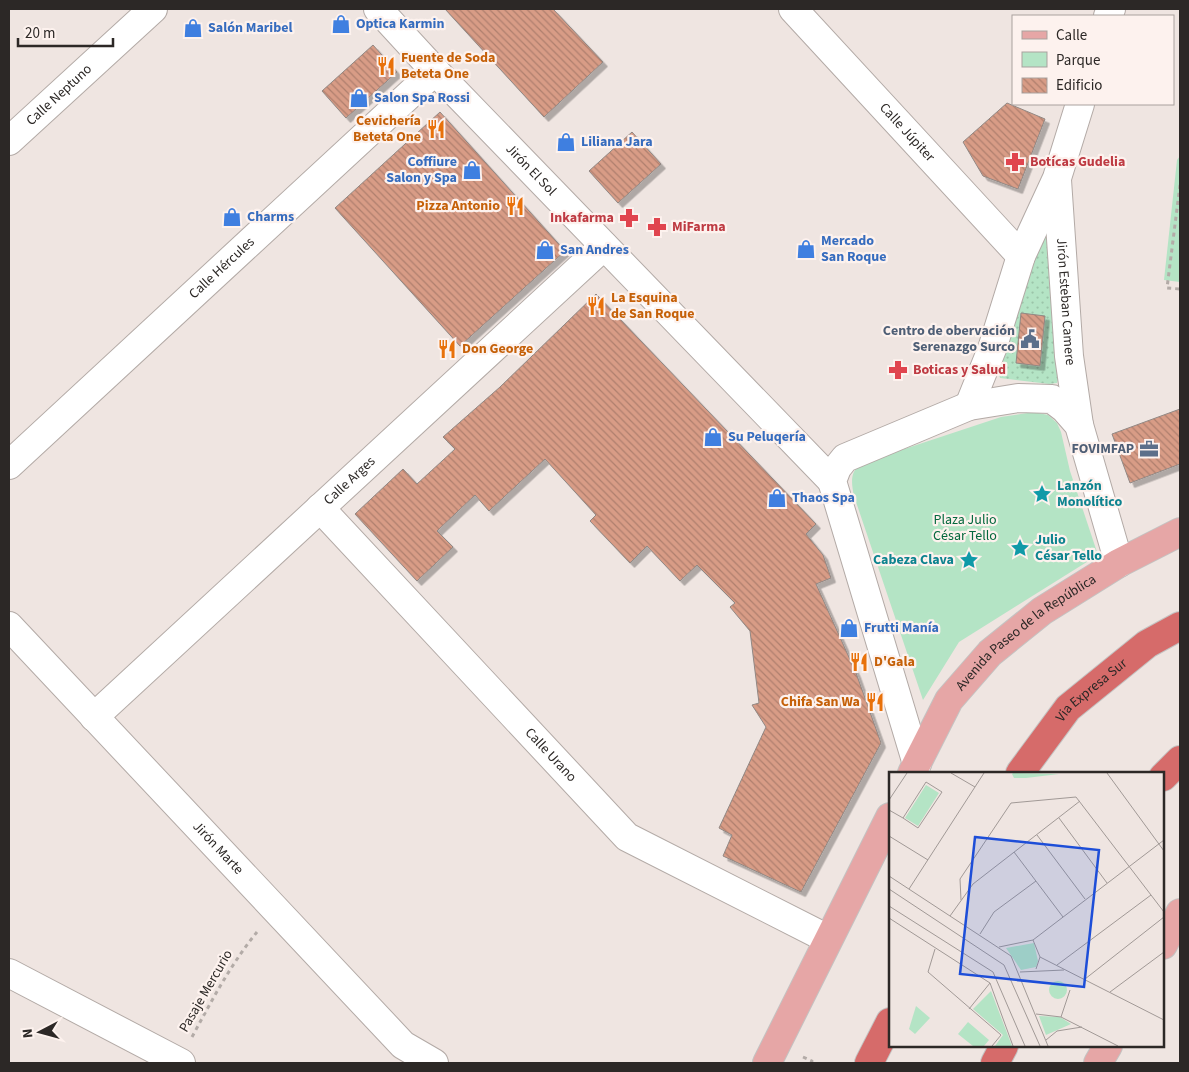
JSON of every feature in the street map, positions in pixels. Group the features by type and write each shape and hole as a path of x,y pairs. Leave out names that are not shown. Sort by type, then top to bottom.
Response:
{"highway":[{"name":"Via Expresa Sur","path":"1021,772 1068,708 1147,644 1180,626"},
{"path":"1164,776 1180,760"},
{"path":"869,1063 889,1024"},
{"path":"995,1063 1003,1047"}],"main road":[{"name":"Avenida Paseo de la República","path":"915,768 949,700 990,653 1042,611 1119,564 1180,532"},
{"path":"768,1063 889,819"},
{"path":"1164,943 1180,913"},
{"path":"1098,1063 1107,1047"}],"street":[{"name":"Calle Neptuno","path":"9,141 153,9"},
{"name":"Jirón El Sol","path":"378,9 435,71 832,481"},
{"name":"Calle Júpiter","path":"793,9 1021,256"},
{"name":"Calle Hércules","path":"9,465 435,71"},
{"name":"Jirón Esteban Camere","path":"969,406 992,348 1021,256 1057,178 1080,105"},
{"name":"Jirón Esteban Camere","path":"1057,178 1069,356 1078,425 1119,564"},
{"name":"Calle Arges","path":"94,717 604,246"},
{"path":"915,768 832,481 837,468 845,458 969,406 1018,398 1052,399 1065,409 1078,425"},
{"name":"Calle Urano","path":"320,508 627,837 828,939"},
{"name":"Jirón Marte","path":"9,626 278,913 397,1054 434,1063"},
{"path":"9,973 180,1063"}],"path":[{"path":"1180,185 1179,209 1167,288 1180,289"},
{"name":"Pasaje Mercurio","path":"180,1063 219,985 258,931 278,913"}],"green space":[{"path":"1180,156 1180,282 1164,280 1177,160"},
{"path":"1047,231 1053,232 1059,375 1057,383 1049,384 1000,378 998,371 1041,236"},
{"name":"Plaza Julio César Tello","path":"1034,412 1048,415 1057,423 1061,432 1070,471 1098,555 959,642 923,700 854,496 853,473 862,463 1001,417"}],"building":[{"path":"445,9 553,9 603,62 544,117"},
{"path":"373,45 397,72 346,118 322,91"},
{"path":"1007,103 1045,119 1018,189 983,176 963,142"},
{"path":"440,112 565,251 460,346 335,208"},
{"path":"632,132 661,164 618,203 589,171"},
{"path":"596,294 816,524 806,534 823,555 831,578 816,584 856,673 881,743 801,892 723,856 732,835 719,828 766,727 752,705 759,703 750,631 730,607 735,603 697,565 680,581 647,546 630,563 590,521 596,515 545,459 489,511 475,495 437,531 453,547 417,581 355,514 403,469 417,484 455,449 443,437 500,387"},
{"name":"Centro de obervación Serenazgo Surco","path":"1021,313 1045,316 1040,366 1016,363"},
{"name":"FOVIMFAP","path":"1180,409 1180,464 1130,483 1112,434"}],"place":[{"name":"Optica Karmin","path":"341,24"},
{"name":"Salón Maribel","path":"193,28"},
{"name":"Fuente de Soda Beteta One","path":"386,66"},
{"name":"Salon Spa Rossi","path":"359,98"},
{"name":"Cevichería Beteta One","path":"436,129"},
{"name":"Liliana Jara","path":"566,142"},
{"name":"Botícas Gudelia","path":"1015,162"},
{"name":"Coffiure Salon y Spa","path":"472,170"},
{"name":"Pizza Antonio","path":"515,206"},
{"name":"Charms","path":"232,217"},
{"name":"Inkafarma","path":"629,218"},
{"name":"MiFarma","path":"657,227"},
{"name":"Mercado San Roque","path":"806,249"},
{"name":"San Andres","path":"545,250"},
{"name":"La Esquina de San Roque","path":"596,306"},
{"name":"Centro de obervación Serenazgo Surco","path":"1030,339"},
{"name":"Don George","path":"447,349"},
{"name":"Boticas y Salud","path":"898,370"},
{"name":"Su Peluqería","path":"713,437"},
{"name":"FOVIMFAP","path":"1149,449"},
{"name":"Lanzón Monolítico","path":"1042,494"},
{"name":"Thaos Spa","path":"777,498"},
{"name":"Julio César Tello","path":"1020,548"},
{"name":"Cabeza Clava","path":"969,560"},
{"name":"Frutti Manía","path":"849,628"},
{"name":"D'Gala","path":"859,662"},
{"name":"Chifa San Wa","path":"875,702"}]}
